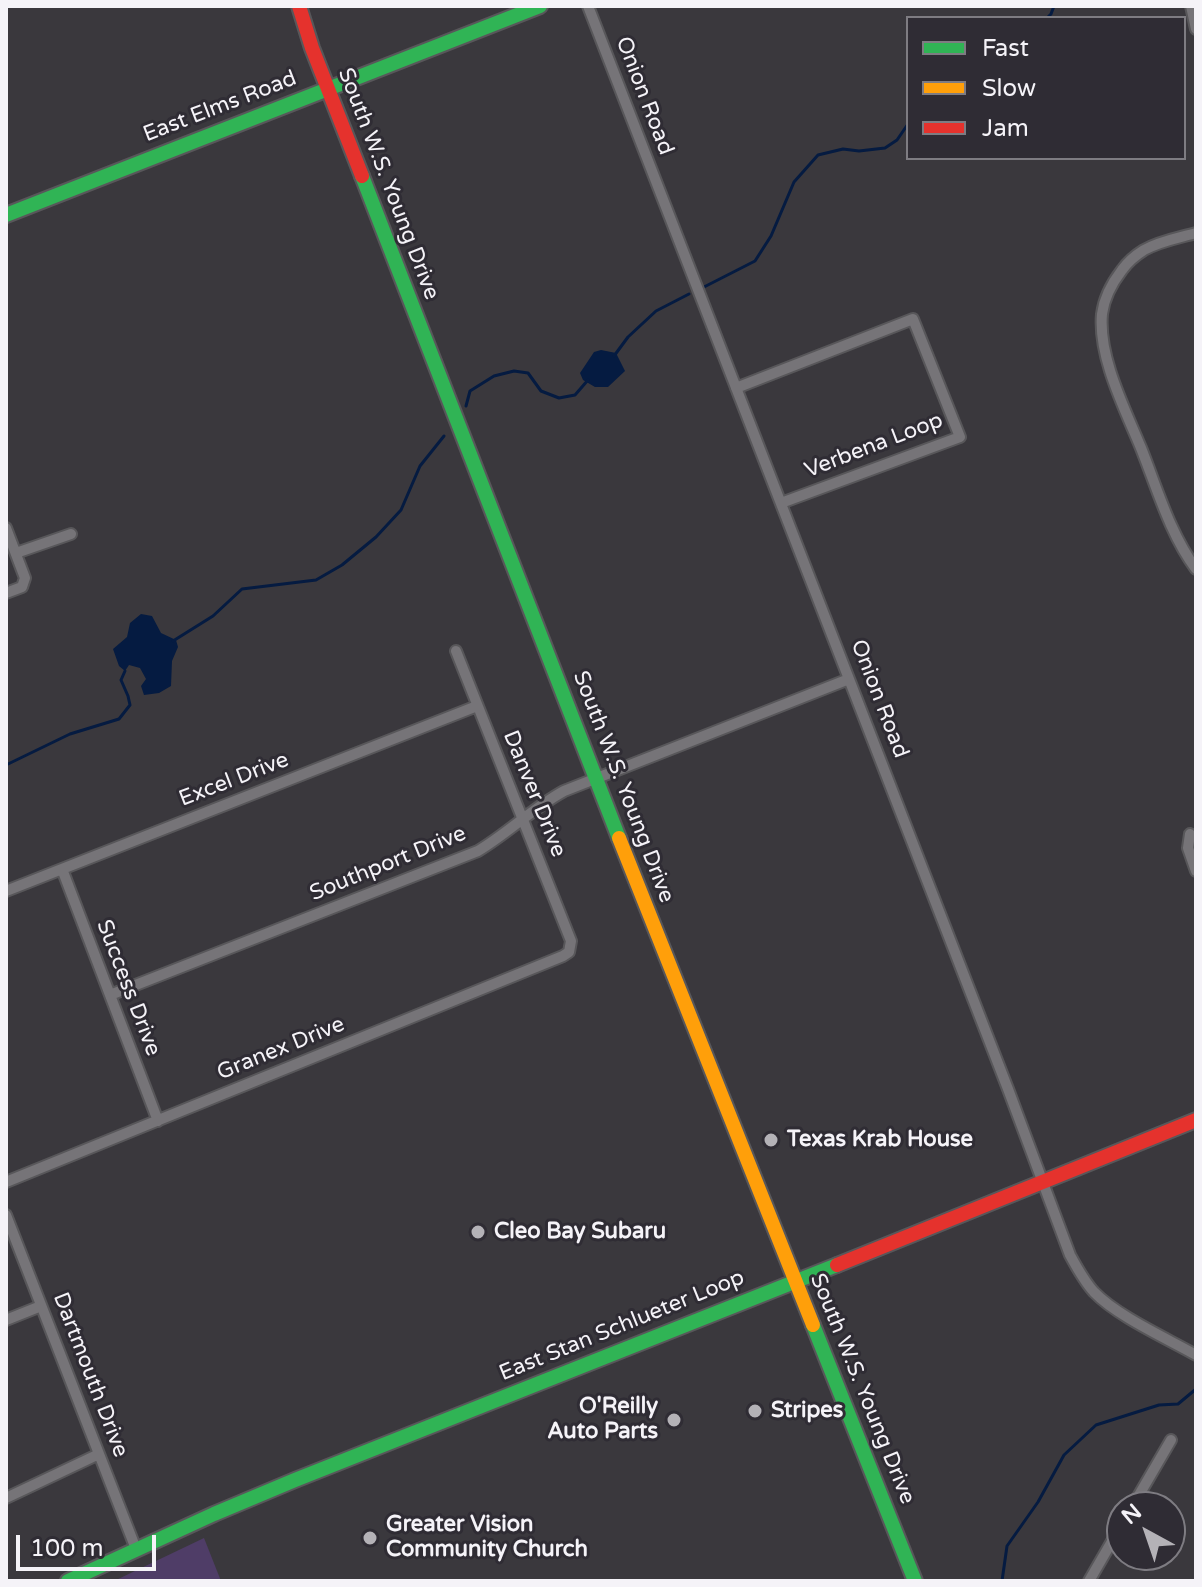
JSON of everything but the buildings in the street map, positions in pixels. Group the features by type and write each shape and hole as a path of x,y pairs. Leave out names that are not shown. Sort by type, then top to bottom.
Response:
{"main road":[{"name":"South W.S. Young Drive","path":"299,6 312,48 595,778 915,1581"},
{"name":"East Elms Road","path":"6,215 540,6"},
{"name":"East Stan Schlueter Loop","path":"68,1581 214,1514 309,1475 1196,1120"}],"street":[{"name":"Onion Road","path":"588,6 1070,1255 1095,1293 1114,1308 1196,1355"},
{"path":"1191,6 1196,29"},
{"path":"1196,233 1142,251 1126,265 1113,281 1107,295 1102,313 1102,338 1111,370 1173,529 1196,569"},
{"name":"Verbena Loop","path":"736,388 913,319 960,437 781,503"},
{"path":"6,528 25,578 22,587 6,593"},
{"path":"16,553 71,534"},
{"name":"Danver Drive","path":"456,651 571,941 569,952"},
{"name":"Southport Drive","path":"110,995 478,851 552,797 849,679"},
{"name":"Excel Drive","path":"6,891 477,706"},
{"path":"1190,834 1188,848 1196,871"},
{"name":"Success Drive","path":"62,869 158,1121"},
{"name":"Granex Drive","path":"6,1182 569,952"},
{"name":"Dartmouth Drive","path":"6,1215 136,1549"},
{"path":"6,1320 41,1306"},
{"path":"1141,1491 1171,1440"},
{"path":"6,1498 99,1454"},
{"path":"1089,1581 1106,1552"}],"shaded area":[{"path":"204,1538 221,1581 114,1581"}],"water":[{"path":"594,352 616,353 625,371 608,387 595,387 583,380 580,373"},
{"path":"141,614 152,616 161,633 176,640 178,647 172,661 171,686 159,693 144,695 141,686 146,679 140,668 129,665 125,671 119,666 113,649 127,637 130,623"}],"waterway":[{"path":"1049,16 1054,6"},
{"path":"704,287 755,261 771,236 794,182 818,155 843,149 885,148 897,140 906,127"},
{"path":"614,356 628,337 656,311 689,294"},
{"path":"466,406 470,391 494,376 514,371 528,373 541,391 559,398 575,395 588,380"},
{"path":"173,641 213,616 242,589 316,580 342,565 376,537 401,510 420,466 444,436"},
{"path":"6,765 70,734 119,719 130,705 121,680 125,671"},
{"path":"1002,1581 1007,1546 1038,1502 1064,1455 1096,1425 1159,1405 1178,1404 1196,1389"}],"traffic: fast":[{"path":"6,215 540,6"},
{"path":"362,176 619,838"},
{"path":"68,1581 295,1480 837,1265"},
{"path":"813,1325 915,1581"}],"traffic: slow":[{"path":"619,838 813,1325"}],"traffic: jam":[{"path":"299,6 312,48 362,176"},
{"path":"837,1265 1196,1120"}],"place":[{"name":"Texas Krab House","path":"771,1140"},
{"name":"Cleo Bay Subaru","path":"478,1232"},
{"name":"Stripes","path":"755,1411"},
{"name":"O'Reilly Auto Parts","path":"674,1420"},
{"name":"Greater Vision Community Church","path":"370,1538"}]}
